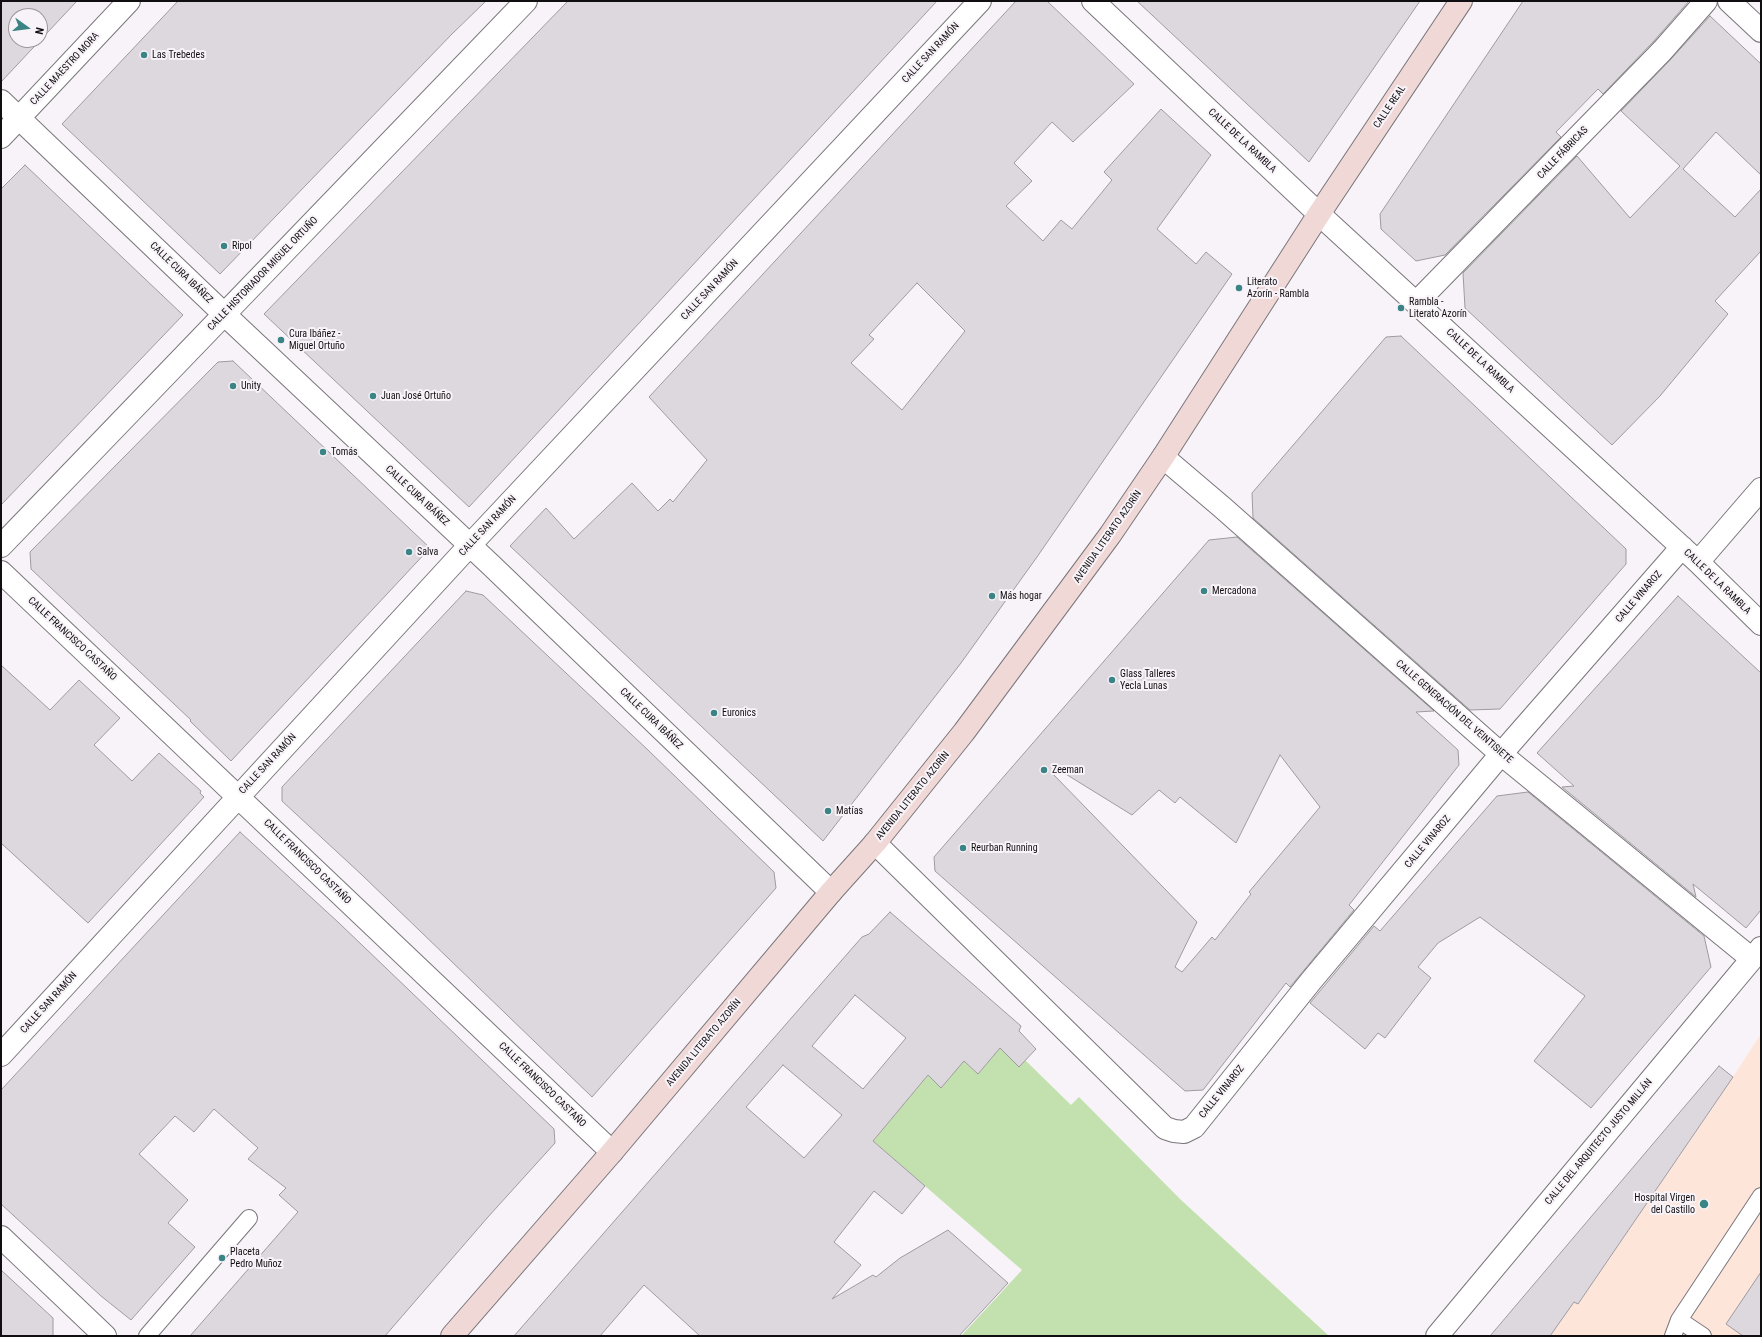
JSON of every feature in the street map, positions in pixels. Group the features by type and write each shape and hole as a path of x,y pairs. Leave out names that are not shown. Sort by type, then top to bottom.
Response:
{"main road":[{"name":"CALLE REAL","path":"1319,214 1461,1"},
{"name":"AVENIDA LITERATO AZORÍN","path":"452,1336 612,1152 831,892 875,843 964,732 1110,535 1163,457 1319,214"}],"street":[{"name":"CALLE MAESTRO MORA","path":"1,137 129,1"},
{"name":"CALLE HISTORIADOR MIGUEL ORTUÑO","path":"1,546 526,1"},
{"name":"CALLE SAN RAMÓN","path":"1,1055 470,545 980,1"},
{"name":"CALLE DE LA RAMBLA","path":"1093,1 1319,214 1682,547 1761,624"},
{"name":"CALLE FÁBRICAS","path":"1416,302 1662,51 1706,1"},
{"path":"1729,1 1761,31"},
{"name":"CALLE CURA IBÁÑEZ","path":"1,101 224,314 470,545 831,892"},
{"name":"CALLE GENERACIÓN DEL VEINTISIETE","path":"1163,457 1223,508 1501,754 1756,953"},
{"path":"1698,562 1761,489"},
{"name":"CALLE VINAROZ","path":"875,843 1165,1128 1184,1132 1194,1127 1293,1004 1501,754 1682,547"},
{"name":"CALLE FRANCISCO CASTAÑO","path":"1,572 612,1152"},
{"name":"CALLE DEL ARQUITECTO JUSTO MILLÁN","path":"1437,1336 1756,953"},
{"path":"1,1237 91,1332"}],"lane":[{"path":"1673,1336 1679,1320 1761,1196"},
{"path":"147,1336 249,1218"},
{"path":"1679,1320 1702,1336"}],"shaded area":[{"name":"Hospital Virgen del Castillo","path":"1761,1034 1761,1336 1550,1336 1574,1302 1579,1303 1714,1106"}],"green space":[{"path":"1000,1048 1018,1066 1025,1060 1071,1105 1079,1097 1180,1199 1329,1336 961,1336 1022,1270 873,1141 928,1075 941,1088 953,1074 951,1049 978,1074"}],"building":[{"path":"1,1 77,1 48,32 48,8 8,8 8,48 33,48 1,82"},
{"path":"178,1 486,1 452,34 220,274 62,124"},
{"path":"568,1 937,1 469,507 264,314"},
{"path":"1016,1 1047,1 1134,84 1073,142 1052,122 1014,163 1032,181 1006,206 1043,241 1061,220 1072,229 1112,180 1104,172 1161,109 1211,155 1157,229 1196,264 1206,252 1232,274 1037,557 961,663 823,841 510,546 546,508 574,539 632,483 658,511 670,499 673,502 707,460 649,397","holes":["917,283 965,331 902,410 851,363 874,339 869,335"]},
{"path":"1137,1 1420,1 1309,162"},
{"path":"1523,1 1689,1 1653,42 1603,94 1598,89 1556,132 1561,137 1445,255 1416,261 1381,229 1380,214"},
{"path":"1710,16 1761,64 1761,175 1716,132 1683,169 1735,217 1761,189 1761,251 1715,301 1728,314 1660,396 1612,445 1465,308 1463,273 1577,156 1630,218 1680,166 1621,111"},
{"path":"25,165 183,315 1,505 1,189"},
{"path":"1401,336 1626,549 1626,564 1500,709 1470,710 1253,518 1252,493 1386,337"},
{"path":"233,361 430,548 231,761 190,721 191,720 31,569 30,552 218,362"},
{"path":"1237,537 1434,711 1416,712 1458,750 1459,765 1349,905 1354,910 1290,987 1286,983 1203,1090 1185,1091 935,871 934,857 1209,540","holes":["1280,755 1320,807 1249,892 1251,894 1215,940 1212,937 1182,972 1175,967 1197,922 1052,773 1056,768 1132,815 1159,790 1175,803 1180,797 1236,843"]},
{"path":"466,591 483,595 648,750 774,872 776,888 592,1097 362,875 282,801 282,787"},
{"path":"1678,596 1761,673 1761,910 1746,928 1693,884 1696,897 1562,787 1574,786 1537,753"},
{"path":"1,665 50,710 79,680 120,718 94,745 132,781 159,753 201,791 200,793 204,797 88,923 1,843"},
{"path":"1528,792 1704,936 1711,967 1591,1108 1534,1061 1585,996 1480,917 1438,943 1418,967 1431,978 1385,1038 1378,1033 1365,1049 1310,1003 1374,926 1380,931 1497,796"},
{"path":"240,832 339,923 554,1129 555,1143 488,1217 385,1336 190,1336 298,1212 279,1195 286,1188 248,1159 258,1148 214,1109 194,1132 175,1116 139,1154 188,1200 168,1223 195,1247 131,1320 101,1296 1,1204 1,1090"},
{"path":"890,912 1021,1026 1019,1031 1036,1049 1019,1067 1000,1048 978,1074 964,1061 941,1088 928,1075 873,1141 925,1186 902,1214 874,1191 834,1242 861,1265 832,1299 873,1275 876,1277 900,1258 948,1230 1008,1283 959,1336 700,1336 644,1285 600,1336 514,1336 862,937 869,934","holes":["855,995 906,1038 863,1089 812,1046","783,1065 842,1115 804,1158 746,1107"]},
{"path":"1719,1066 1733,1077 1578,1304 1574,1302 1550,1336 1490,1336"},
{"path":"1,1270 53,1318 53,1336 1,1336"},
{"path":"1761,1272 1761,1336 1743,1336 1726,1324"}],"place":[{"name":"Las Trebedes","path":"144,55"},
{"name":"Ripol","path":"224,246"},
{"name":"Literato Azorín - Rambla","path":"1239,288"},
{"name":"Rambla - Literato Azorín","path":"1401,308"},
{"name":"Cura Ibáñez - Miguel Ortuño","path":"281,340"},
{"name":"Unity","path":"233,386"},
{"name":"Juan José Ortuño","path":"373,396"},
{"name":"Tomás","path":"323,452"},
{"name":"Salva","path":"409,552"},
{"name":"Mercadona","path":"1204,591"},
{"name":"Más hogar","path":"992,596"},
{"name":"Glass Talleres Yecla Lunas","path":"1112,680"},
{"name":"Euronics","path":"714,713"},
{"name":"Zeeman","path":"1044,770"},
{"name":"Matías","path":"828,811"},
{"name":"Reurban Running","path":"963,848"},
{"name":"Hospital Virgen del Castillo","path":"1704,1204"},
{"name":"Placeta Pedro Muñoz","path":"222,1258"}]}
